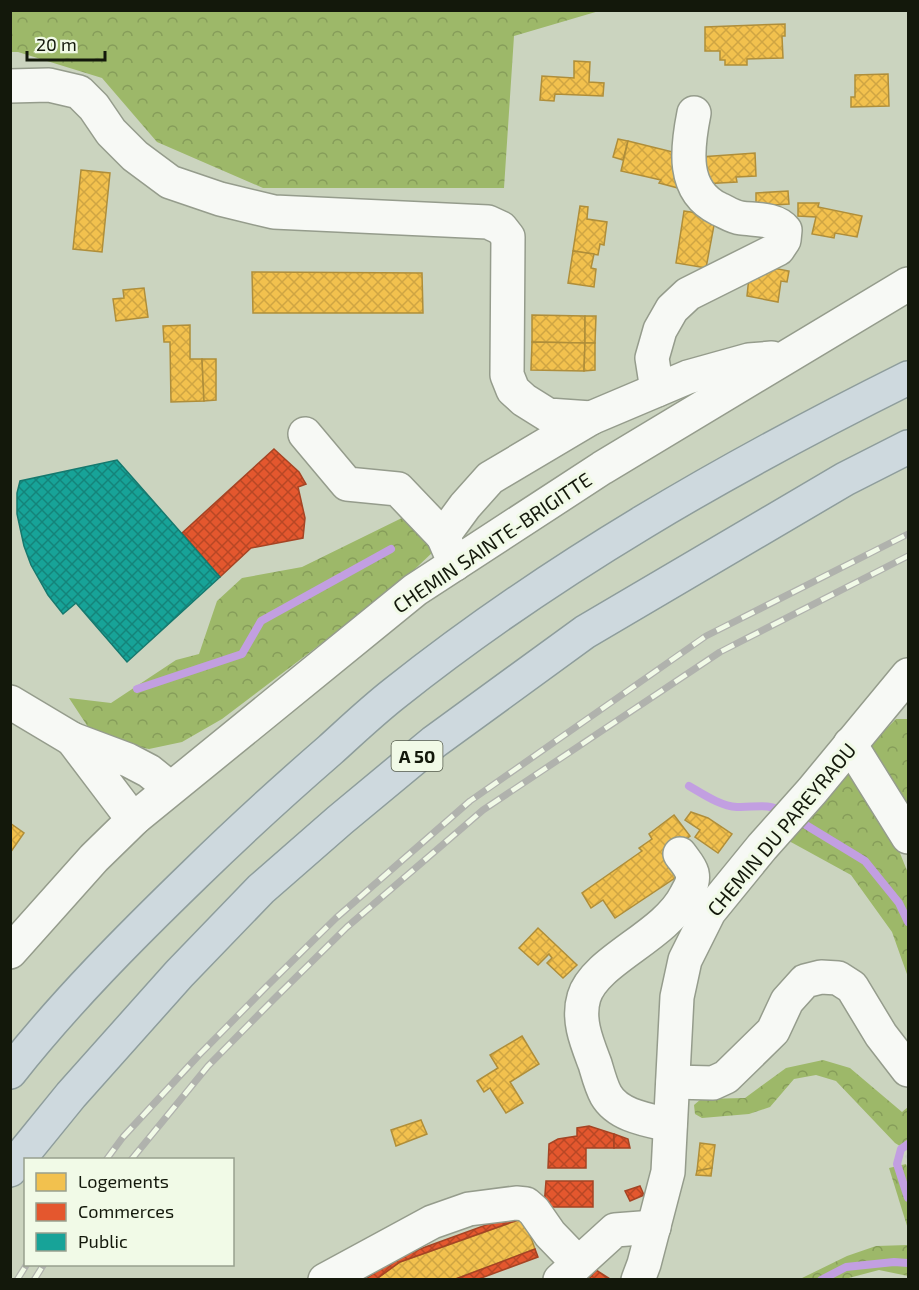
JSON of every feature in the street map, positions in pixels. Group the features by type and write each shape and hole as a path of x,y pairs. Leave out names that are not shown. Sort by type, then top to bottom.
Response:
{"highway":[{"path":"10,1072 111,956 249,821 393,694 470,636 561,574 679,501 814,425 909,378"},
{"name":"A 50","path":"10,1170 71,1095 179,974 261,889 434,742 585,632 845,479 909,447"}],"street":[{"path":"10,86 49,85 79,92 94,107 111,132 135,156 170,182 219,199 274,212 488,222 501,228 508,237 507,375 513,390 548,415 591,418"},
{"path":"657,390 652,357 660,330 672,309 688,294 777,249 784,240 785,230 780,225 737,217 711,205 696,190 688,165 688,140 694,113"},
{"name":"CHEMIN SAINTE-BRIGITTE","path":"10,952 94,858 135,818 415,590 449,550 602,468 909,284"},
{"path":"449,550 465,506 490,478 591,418 688,377 749,360 786,357"},
{"path":"305,434 347,484 398,489 449,550"},
{"name":"CHEMIN DU PAREYRAOU","path":"638,1280 668,1172 677,997 685,960 709,912 762,847 850,744 902,694"},
{"path":"10,702 72,739 128,760 149,771 170,788"},
{"path":"72,739 125,809 135,818"},
{"path":"850,744 909,837"},
{"path":"670,1125 639,1117 617,1108 606,1095 582,1021 583,999 588,986 598,975 664,923 682,903 693,882 691,871 680,854"},
{"path":"673,1082 713,1083 726,1077 773,1031 787,1001 805,981 821,977 838,978 852,987 881,1035 909,1070"},
{"path":"325,1280 432,1222 469,1209 516,1203 526,1204 534,1211 550,1234 569,1271 615,1230 654,1227"}],"green space":[{"path":"10,11 599,11 514,36 504,188 263,188 157,142 102,78 18,52 11,52"},
{"path":"410,514 434,551 397,586 222,719 182,742 149,749 115,742 88,727 69,698 111,703 176,660 199,654 217,601 242,578 302,567"},
{"path":"896,719 908,719 908,810 867,748"},
{"path":"853,767 891,831 908,873 908,977 892,932 851,875 789,841"},
{"path":"823,1060 850,1068 902,1112 908,1107 908,1151 895,1143 836,1081 816,1075 794,1079 770,1107 749,1114 702,1118 695,1114 694,1105 701,1099 745,1098 786,1068"},
{"path":"906,1164 908,1171 908,1229 889,1168"},
{"path":"908,1245 908,1276 879,1270 845,1279 800,1279 847,1256 876,1246"}],"building: Logements":[{"path":"785,24 785,36 782,36 783,58 747,59 747,65 725,65 725,60 720,60 720,51 705,51 705,27"},
{"path":"574,61 590,62 589,82 604,83 603,96 555,94 554,101 540,100 542,76 574,78"},
{"path":"888,74 889,106 851,107 851,97 855,97 855,75"},
{"path":"618,139 628,141 623,160 613,157"},
{"path":"628,141 677,153 673,171 681,173 678,188 659,183 661,180 621,171"},
{"path":"755,153 756,176 736,177 737,182 702,184 700,157"},
{"path":"81,170 110,173 102,252 73,249"},
{"path":"788,191 789,204 756,206 756,193"},
{"path":"798,203 819,203 818,207 862,216 857,237 835,233 834,238 812,234 816,217 798,216"},
{"path":"580,206 588,207 587,219 607,222 604,245 600,244 598,255 573,251"},
{"path":"684,211 704,214 715,220 706,268 676,263"},
{"path":"573,251 594,254 591,268 596,269 594,287 568,283"},
{"path":"756,265 789,271 787,282 781,281 778,302 747,296 749,277"},
{"path":"252,272 422,273 423,313 253,313"},
{"path":"144,288 148,317 116,321 113,299 124,298 123,290"},
{"path":"532,315 585,316 585,343 532,342"},
{"path":"585,316 596,316 595,343 585,343"},
{"path":"190,325 190,359 202,359 204,401 171,402 170,342 164,342 163,326"},
{"path":"532,342 585,343 584,371 531,370"},
{"path":"585,343 595,343 595,370 584,371"},
{"path":"202,359 216,359 216,400 204,401"},
{"path":"691,812 708,818 732,834 718,853 695,837 700,830 685,820"},
{"path":"674,815 690,836 676,847 670,845 664,849 681,874 615,918 603,900 591,908 582,893 642,851 639,848 652,839 649,834"},
{"path":"10,823 24,833 10,853"},
{"path":"538,928 577,965 563,978 547,963 552,958 549,954 538,965 519,948"},
{"path":"522,1036 539,1064 510,1082 523,1103 506,1113 490,1088 484,1092 477,1081 498,1068 490,1055"},
{"path":"421,1120 427,1134 396,1146 391,1130"},
{"path":"700,1143 715,1145 712,1168 697,1171"},
{"path":"712,1168 711,1176 696,1175 697,1171"},
{"path":"522,1212 535,1249 453,1280 375,1280 400,1262 518,1220 516,1214"}],"building: Commerces":[{"path":"274,449 299,472 306,484 298,487 305,518 303,538 251,548 220,577 182,533"},
{"path":"589,1126 614,1134 614,1148 586,1148 586,1168 548,1168 549,1144 558,1139 577,1136 577,1128"},
{"path":"614,1134 628,1139 630,1148 614,1148"},
{"path":"546,1181 593,1181 593,1207 544,1207"},
{"path":"640,1186 644,1195 630,1201 625,1191"},
{"path":"516,1214 518,1220 400,1262 375,1280 364,1280 398,1257"},
{"path":"535,1249 538,1257 476,1280 453,1280"},
{"path":"596,1270 610,1279 610,1280 588,1280"}],"building: Public":[{"path":"117,460 220,577 127,662 76,603 63,614 48,595 31,565 17,514 17,493 20,481"}],"waterway":[{"path":"137,689 242,654 261,621 391,549"},
{"path":"689,786 724,804 737,807 766,806 783,812"},
{"path":"796,819 865,861 899,903 908,922"},
{"path":"908,1144 901,1149 897,1164 908,1198"},
{"path":"821,1280 846,1267 894,1262 908,1263"}],"railway":[{"path":"107,1158 123,1137 199,1055 336,918 470,801 706,636 908,534"},
{"path":"133,1158 208,1066 274,999 347,927 483,810 720,652 908,556"},
{"path":"17,1280 26,1266"},
{"path":"34,1280 43,1266"}]}
